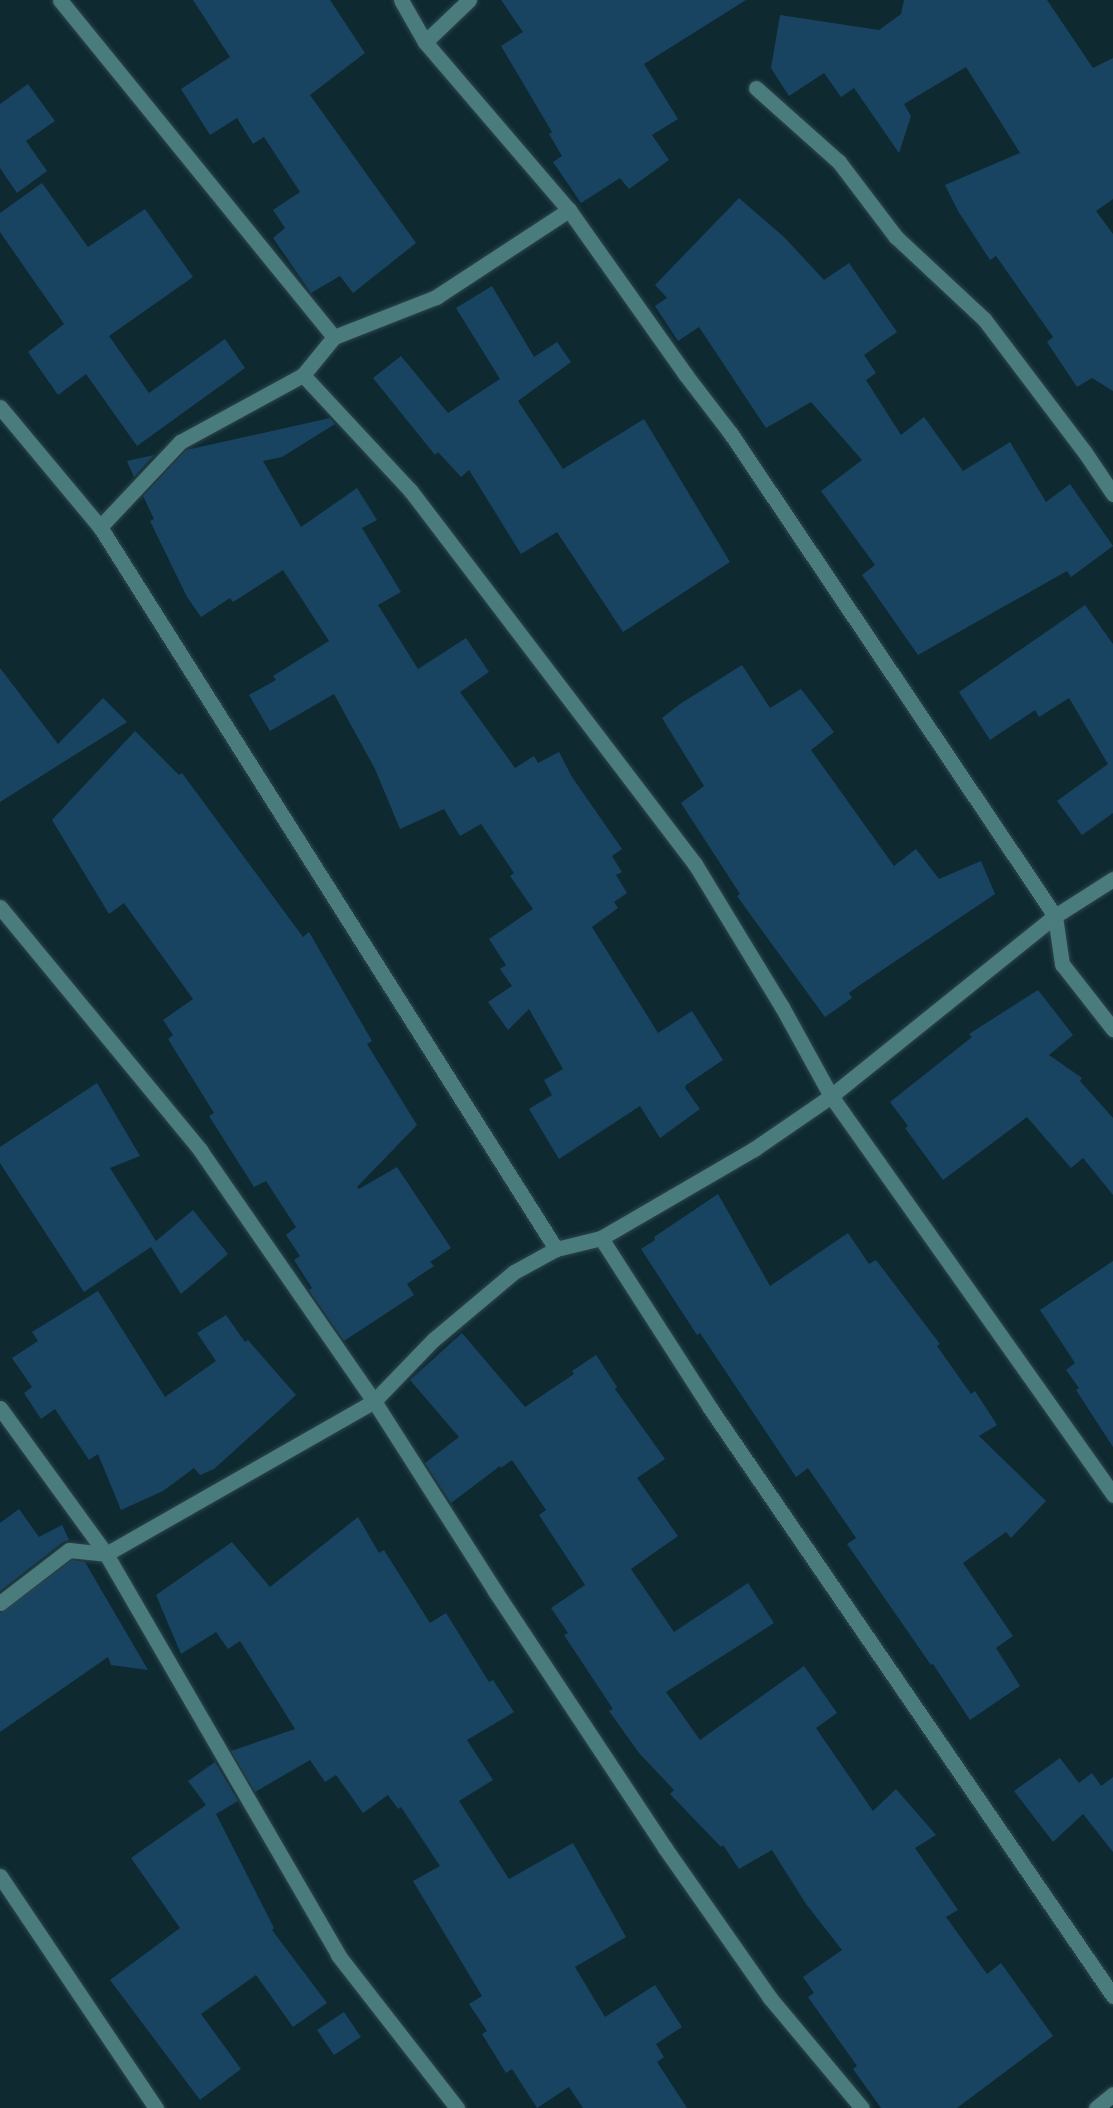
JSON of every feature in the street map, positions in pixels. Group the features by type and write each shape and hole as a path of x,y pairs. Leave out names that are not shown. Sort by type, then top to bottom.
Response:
{"street":[{"path":"60,0 334,337"},
{"path":"401,0 425,42 569,210 685,374 731,434 1055,916 1062,964 1113,1029"},
{"path":"425,42 469,0"},
{"path":"756,88 839,162 896,237 984,319 1084,451 1113,494"},
{"path":"100,527 180,442 303,375 334,337 436,297 569,210"},
{"path":"303,375 410,490 695,864 782,1007 831,1096 1113,1496"},
{"path":"0,407 100,527 556,1249"},
{"path":"0,1603 69,1550 106,1554 374,1401 433,1340 514,1272 556,1249 601,1238 754,1149 831,1096 1055,916 1113,879"},
{"path":"0,907 200,1150 374,1401 495,1591 665,1848 770,1998 862,2108"},
{"path":"601,1238 710,1408 1113,1996"},
{"path":"0,1408 106,1554 338,1955 457,2108"},
{"path":"0,1876 156,2108"},
{"path":"1096,2108 1113,2094"}],"building":[{"path":"193,0 330,0 365,53 310,95 416,243 353,293 340,276 311,293 273,238 285,228 273,210 300,192 264,137 253,144 237,118 210,135 181,89 230,57"},
{"path":"501,0 746,0 644,64 678,119 652,135 669,160 629,189 620,178 581,203 553,162 562,156 549,134 552,132 501,46 523,32"},
{"path":"904,0 1047,0 1093,68 1113,58 1113,199 1096,211 1113,234 1113,391 1092,378 1077,387 1047,342 1053,337 996,256 990,260 958,211 945,185 1020,153 966,67 904,104 911,116 899,153 854,88 841,97 824,73 789,96 771,68 780,15 879,30 901,14"},
{"path":"28,84 55,121 26,141 47,171 17,193 0,168 0,104"},
{"path":"42,183 88,247 145,209 193,277 109,336 149,393 225,339 245,368 137,446 86,374 58,395 28,352 64,324 0,232 0,213"},
{"path":"739,198 784,237 824,280 849,263 897,332 864,355 876,373 866,380 901,435 924,417 963,471 1010,442 1046,502 1070,484 1113,546 1071,577 1067,571 918,655 862,575 875,565 821,491 862,460 811,402 766,428 699,327 678,341 655,306 667,298 655,285"},
{"path":"492,286 534,357 557,342 571,362 518,401 563,469 644,419 730,562 623,632 557,532 521,554 469,470 461,477 438,452 435,455 373,378 401,356 448,413 500,379 456,308"},
{"path":"330,418 335,424 282,457 263,461 301,527 357,488 377,520 362,528 401,592 378,605 418,669 466,638 489,672 460,692 515,768 534,756 538,763 559,752 572,777 622,849 612,856 622,872 616,875 627,893 614,902 618,908 592,927 658,1033 692,1011 723,1060 686,1085 685,1088 700,1109 660,1138 640,1106 559,1159 529,1109 552,1095 544,1080 563,1069 529,1009 508,1030 488,1002 512,986 500,969 506,965 489,939 533,909 510,876 514,873 481,824 460,836 444,809 400,829 375,769 334,694 270,731 249,695 276,680 273,676 329,641 283,570 233,602 230,598 201,617 187,597 150,521 154,519 143,496 186,450"},
{"path":"154,455 134,477 127,461"},
{"path":"1085,605 1113,644 1113,813 1082,835 1057,801 1108,764 1069,698 1039,717 1035,710 990,740 959,692"},
{"path":"742,665 770,708 801,689 834,732 811,750 894,866 916,849 939,879 981,861 995,894 860,985 849,993 852,998 825,1017 737,896 740,894 681,803 704,786 662,718"},
{"path":"0,668 58,744 103,698 127,722 0,802"},
{"path":"135,731 179,775 182,773 303,937 309,932 372,1041 367,1044 417,1125 357,1187 359,1189 397,1167 451,1248 430,1262 434,1266 407,1284 414,1295 344,1341 309,1290 312,1288 294,1260 300,1256 286,1235 296,1227 266,1181 254,1187 209,1116 214,1113 168,1039 173,1035 163,1020 193,999 124,903 109,914 52,820"},
{"path":"1038,990 1073,1035 1049,1055 1082,1078 1080,1081 1113,1118 1113,1195 1083,1158 1071,1168 1027,1117 943,1180 905,1128 908,1126 890,1102 972,1037 969,1034"},
{"path":"97,1083 140,1156 110,1168 156,1241 193,1210 228,1254 181,1294 151,1247 84,1292 0,1163 0,1147"},
{"path":"718,1194 770,1286 848,1233 869,1264 876,1260 940,1344 937,1346 971,1394 975,1391 988,1411 997,1425 979,1436 1046,1501 1011,1538 1006,1532 963,1563 1013,1636 996,1648 1020,1686 970,1720 847,1544 856,1538 808,1468 796,1477 700,1333 697,1335 641,1249 655,1240 654,1237"},
{"path":"1113,1261 1113,1447 1076,1390 1079,1388 1066,1370 1075,1363 1040,1310"},
{"path":"98,1291 165,1397 216,1361 197,1333 226,1315 245,1342 248,1340 296,1395 214,1469 200,1475 194,1468 163,1491 121,1510 98,1454 89,1460 55,1409 41,1419 24,1393 32,1387 12,1358 38,1341 32,1332"},
{"path":"462,1333 525,1407 574,1374 572,1371 596,1355 617,1387 615,1389 665,1459 637,1478 678,1536 631,1569 674,1632 748,1583 774,1623 666,1692 700,1740 804,1666 837,1713 816,1728 873,1811 896,1789 936,1835 915,1848 958,1910 946,1917 987,1974 1001,1963 1053,2036 957,2108 881,2108 853,2069 857,2066 808,1997 814,1993 803,1977 842,1950 806,1904 772,1850 739,1869 723,1845 721,1847 670,1794 674,1790 639,1753 609,1711 613,1709 564,1635 568,1633 551,1608 585,1585 539,1515 546,1510 512,1460 501,1468 500,1466 451,1503 425,1463 459,1437 410,1380"},
{"path":"19,1509 39,1537 62,1525 69,1540 63,1542 0,1591 0,1523"},
{"path":"358,1517 379,1553 384,1550 430,1623 446,1613 489,1682 493,1680 514,1712 467,1740 493,1780 459,1801 509,1879 573,1843 626,1937 575,1967 605,2017 655,1985 682,2027 656,2044 664,2057 657,2062 687,2108 583,2108 569,2087 537,2108 512,2069 506,2073 482,2034 487,2031 469,2004 482,1996 413,1881 440,1866 401,1807 398,1809 388,1795 363,1813 336,1775 325,1782 310,1760 255,1792 231,1751 295,1729 240,1641 228,1649 216,1632 181,1654 156,1595 232,1542 270,1587"},
{"path":"72,1560 85,1562 148,1670 111,1665 108,1657 0,1732 0,1613"},
{"path":"1060,1758 1079,1783 1092,1773 1101,1786 1113,1777 1113,1852 1083,1814 1053,1842 1014,1791"},
{"path":"215,1762 238,1801 216,1814 274,1928 272,1930 327,2003 293,2027 256,1975 201,2014 241,2069 200,2100 110,1980 180,1928 131,1858 206,1805 188,1781"},
{"path":"344,2012 361,2037 334,2055 317,2030"}]}
